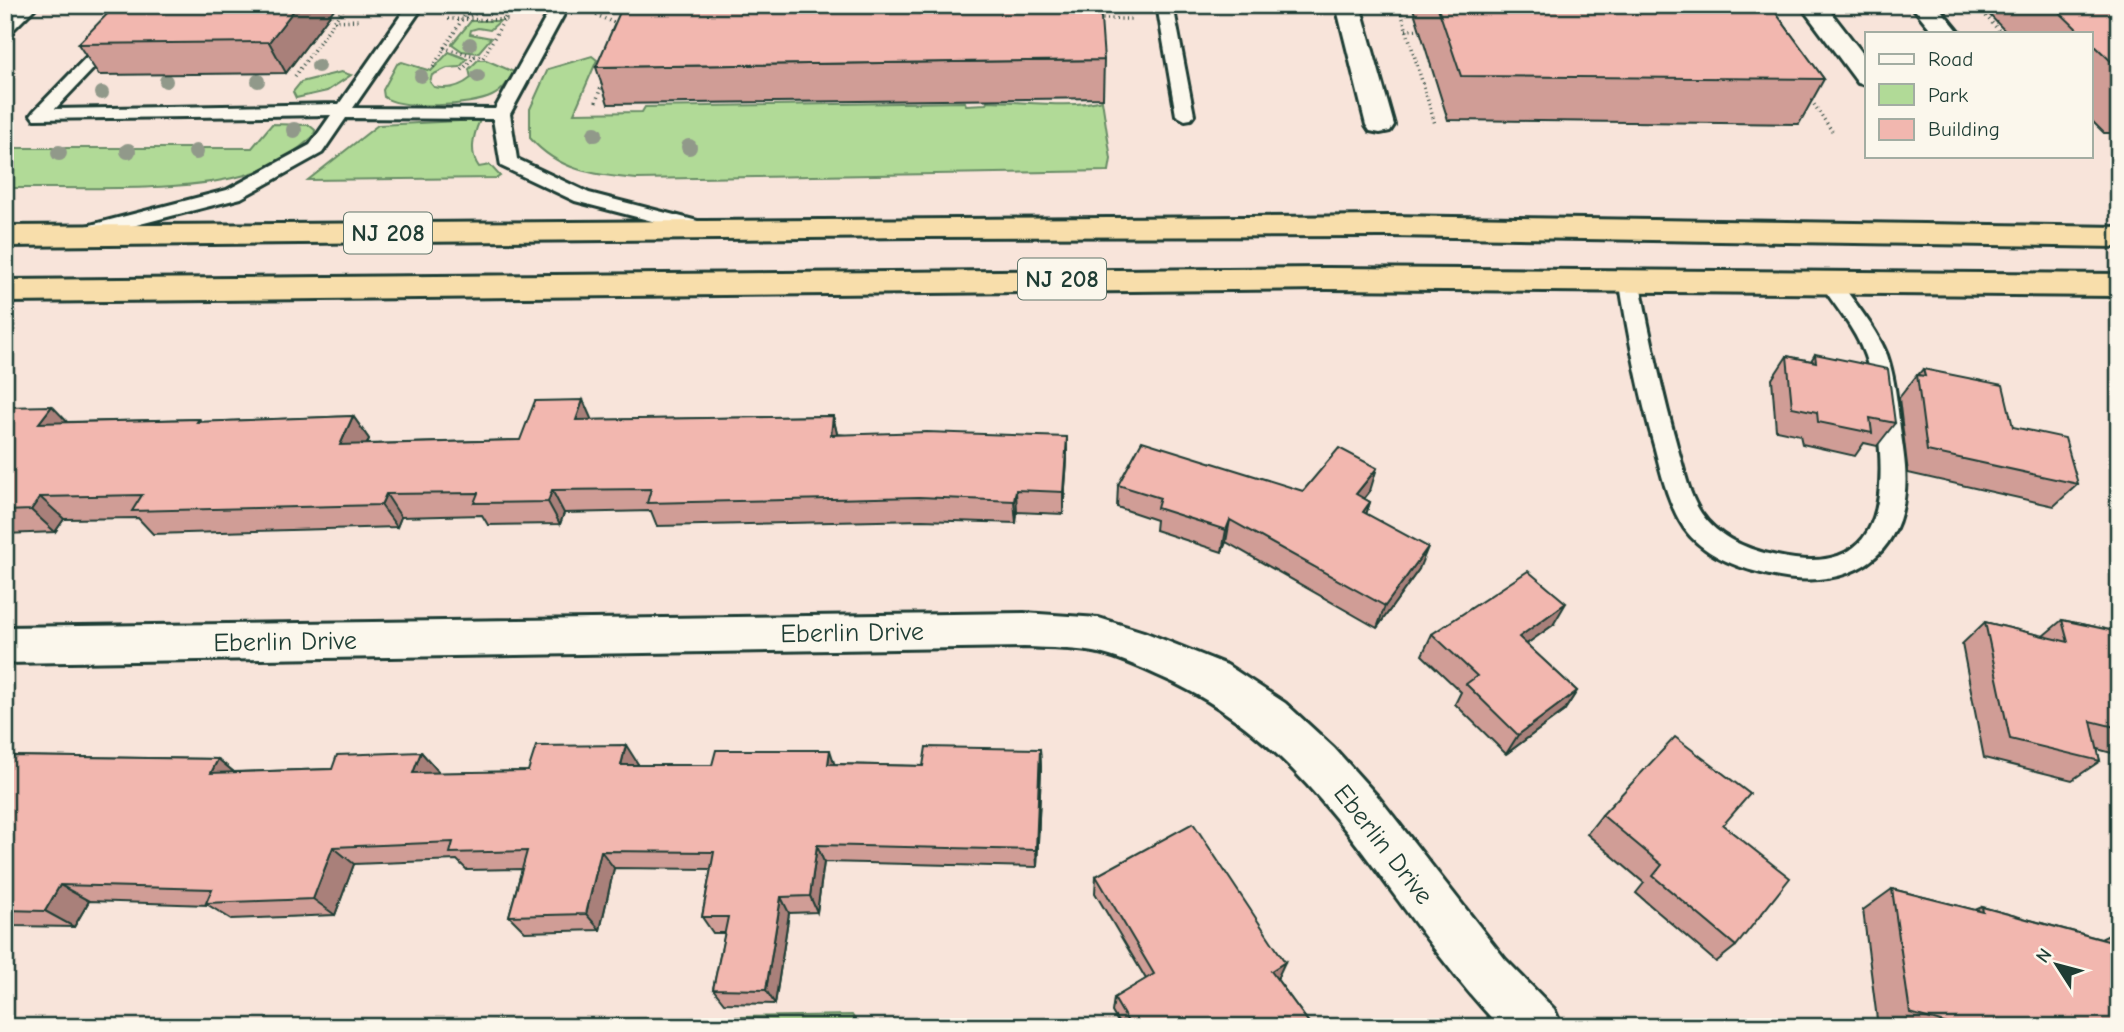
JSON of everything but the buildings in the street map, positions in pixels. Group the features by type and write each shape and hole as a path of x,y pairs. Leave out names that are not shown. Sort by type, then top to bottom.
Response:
{"highway":[{"name":"NJ 208","path":"5,236 1389,226 2119,237"},
{"name":"NJ 208","path":"5,291 1125,278 1629,278 2119,285"}],"street":[{"path":"1348,5 1380,125"},
{"path":"1812,5 1865,74"},
{"path":"1923,5 1946,32"},
{"name":"Eberlin Drive","path":"5,645 1024,629 1095,635 1173,659 1240,693 1303,744 1361,810 1452,933 1535,1027"}],"lane":[{"path":"5,29 30,5"},
{"path":"146,5 40,116 341,111 501,114"},
{"path":"70,236 234,194 316,149 416,5"},
{"path":"561,5 501,114 508,162 582,197 706,229"},
{"path":"1167,12 1185,115"},
{"path":"1629,278 1646,376 1681,500 1691,518 1706,537 1726,550 1755,561 1794,569 1827,569 1855,560 1872,544 1888,519 1894,483 1876,358 1828,280"}],"path":[{"path":"301,78 294,77 346,5"},
{"path":"433,67 471,5"},
{"path":"462,19 494,5"},
{"path":"444,48 483,58 512,5"},
{"path":"1399,5 1435,124"},
{"path":"1087,19 1167,12"},
{"path":"352,29 364,13"},
{"path":"596,15 620,26"},
{"path":"1984,15 2000,32"},
{"path":"438,19 516,20"},
{"path":"1406,30 1434,28"},
{"path":"462,70 475,56"},
{"path":"596,102 604,77"},
{"path":"1809,97 1832,131"}],"green space":[{"path":"471,21 500,21 490,30 471,30 470,34 491,38 478,53 462,51 452,44"},
{"path":"449,52 467,59 460,67 447,68 432,75 430,82 434,87 449,88 467,81 471,78 469,69 478,60 486,60 514,72 496,94 469,102 421,105 406,104 384,97 383,90 397,64 402,62 431,71"},
{"path":"592,56 597,60 574,113 642,112 645,107 965,102 966,105 986,104 987,101 1076,104 1102,100 1111,159 1109,171 637,179 592,173 553,158 530,138 530,109 548,69"},
{"path":"341,72 351,75 327,91 296,98 293,92 301,82"},
{"path":"480,120 475,136 474,155 479,167 490,165 500,176 497,178 308,180 378,125"},
{"path":"272,124 309,125 315,130 314,136 271,165 229,179 199,184 133,188 5,188 5,148 252,148"},
{"path":"852,1015 859,1027 156,1027"}]}
